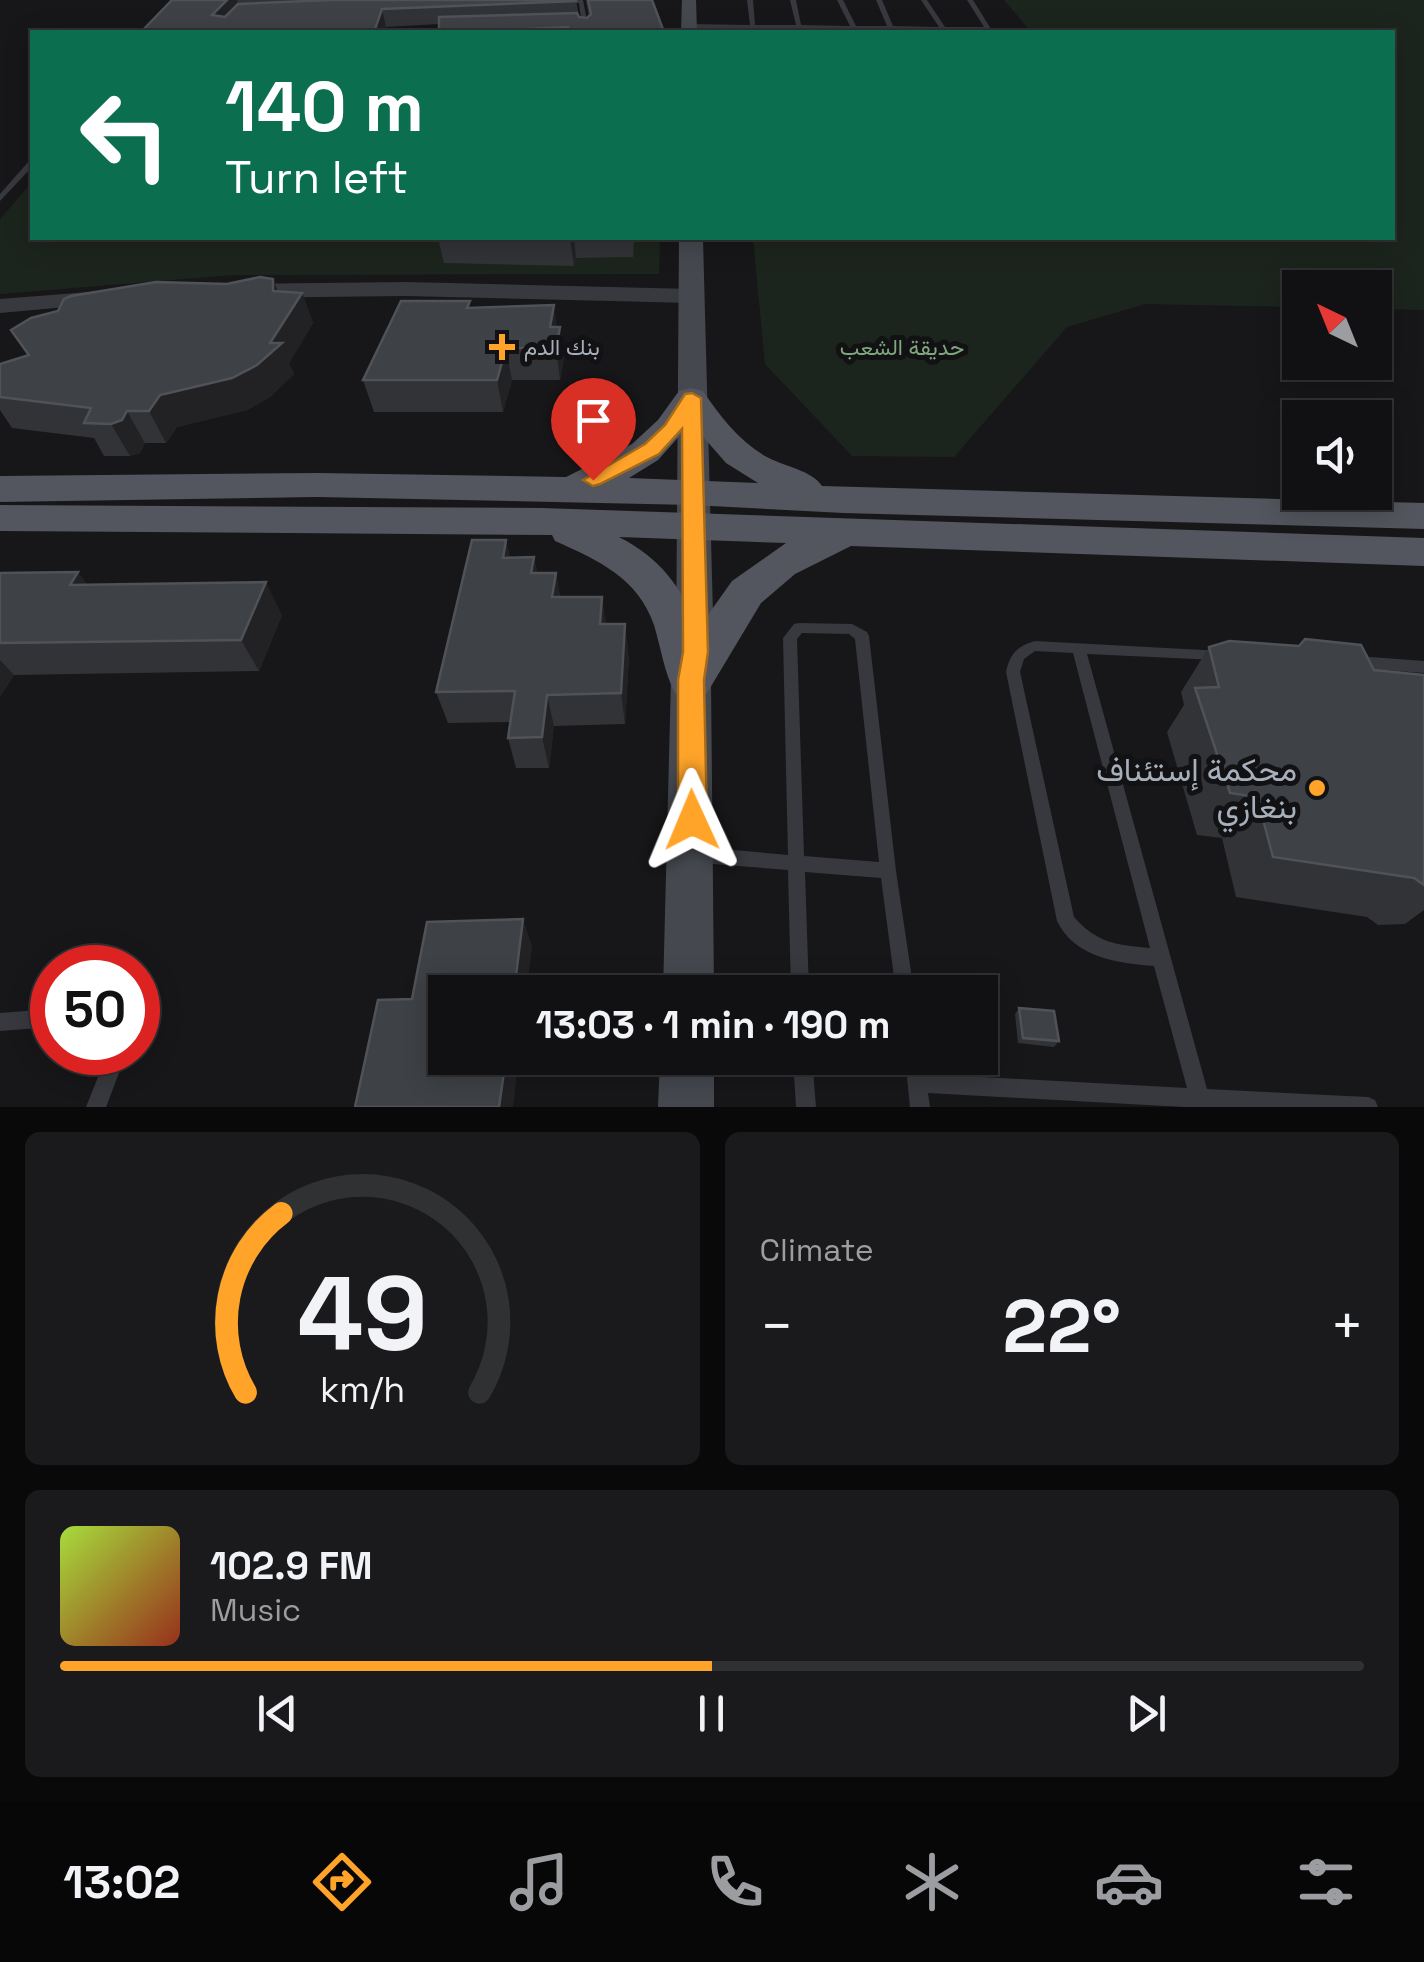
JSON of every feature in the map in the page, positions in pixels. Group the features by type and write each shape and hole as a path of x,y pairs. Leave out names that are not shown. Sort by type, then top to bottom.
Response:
{"main road":[{"path":"689,0 689,29"},
{"path":"689,975 691,680 695,652 692,240"},
{"path":"0,518 545,505 652,449 672,430 692,398"},
{"path":"692,398 717,438 744,462 845,516 1424,516"},
{"path":"0,489 316,485 545,505 845,516 1424,552"},
{"path":"545,505 609,547 655,584 671,607 691,680"},
{"path":"691,680 720,626 759,577 845,516"},
{"path":"686,1107 687,1075"}],"street":[{"path":"208,292 406,289 692,296"},
{"path":"0,306 134,296"}],"lane":[{"path":"750,0 753,30"},
{"path":"793,0 799,28"},
{"path":"840,0 854,28"},
{"path":"878,0 891,29"},
{"path":"924,0 944,30"},
{"path":"689,29 989,28 970,0"},
{"path":"544,2 581,1 585,28 565,25"},
{"path":"409,30 413,20"},
{"path":"447,30 467,29"},
{"path":"0,199 30,165"},
{"path":"799,975 790,638 799,628 852,629 864,644 903,975"},
{"path":"1161,958 1109,953 1082,942 1066,922 1014,672 1016,659 1025,648 1237,656"},
{"path":"1078,648 1200,1098"},
{"path":"1337,660 1424,667"},
{"path":"693,854 888,871"},
{"path":"0,1022 30,1020"},
{"path":"96,1107 109,1075"},
{"path":"805,1075 806,1107"},
{"path":"917,1075 920,1107"},
{"path":"918,1083 1368,1107"}],"green space":[{"name":"حديقة الشعب","path":"1004,0 1424,0 1424,310 1392,309 1392,270 1282,270 1282,307 1145,304 1067,327 954,457 852,456 765,364 753,240 1395,240 1395,30 1029,30"},
{"path":"30,184 30,240 660,240 659,274 233,275 0,294 0,219"}],"building":[{"path":"172,0 227,0 212,15 225,17 238,4 576,0 382,9 375,30 143,30"},
{"path":"588,0 652,0 663,30 439,30 439,17 577,13 587,18 591,14"},
{"path":"260,277 273,279 273,291 302,293 270,343 282,343 257,365 232,378 160,395 149,411 127,411 122,420 111,424 84,423 91,408 0,397 0,364 29,355 11,330 31,318 58,311 64,299 156,282 227,284"},
{"path":"401,301 470,301 467,308 554,305 550,327 560,327 556,348 506,348 497,380 363,380"},
{"path":"472,540 506,540 503,558 534,557 531,573 556,573 552,597 602,597 600,624 625,624 621,693 547,695 542,737 508,738 515,691 436,692"},
{"path":"78,572 70,585 266,582 241,640 0,643 0,573"},
{"path":"1305,639 1361,645 1374,670 1424,675 1424,885 1414,878 1273,857 1257,797 1230,793 1195,688 1219,687 1209,647 1229,641 1299,646"},
{"path":"523,919 516,975 428,975 428,1075 504,1075 499,1107 355,1107 378,1000 412,999 427,922"},
{"path":"1019,1008 1054,1011 1059,1041 1023,1038"}],"place":[{"name":"بنك الدم","path":"502,347"},
{"name":"محكمة إستئناف بنغازي","path":"1317,788"}],"route":[{"path":"593,480 652,449 672,430 692,398 692,820"}]}
